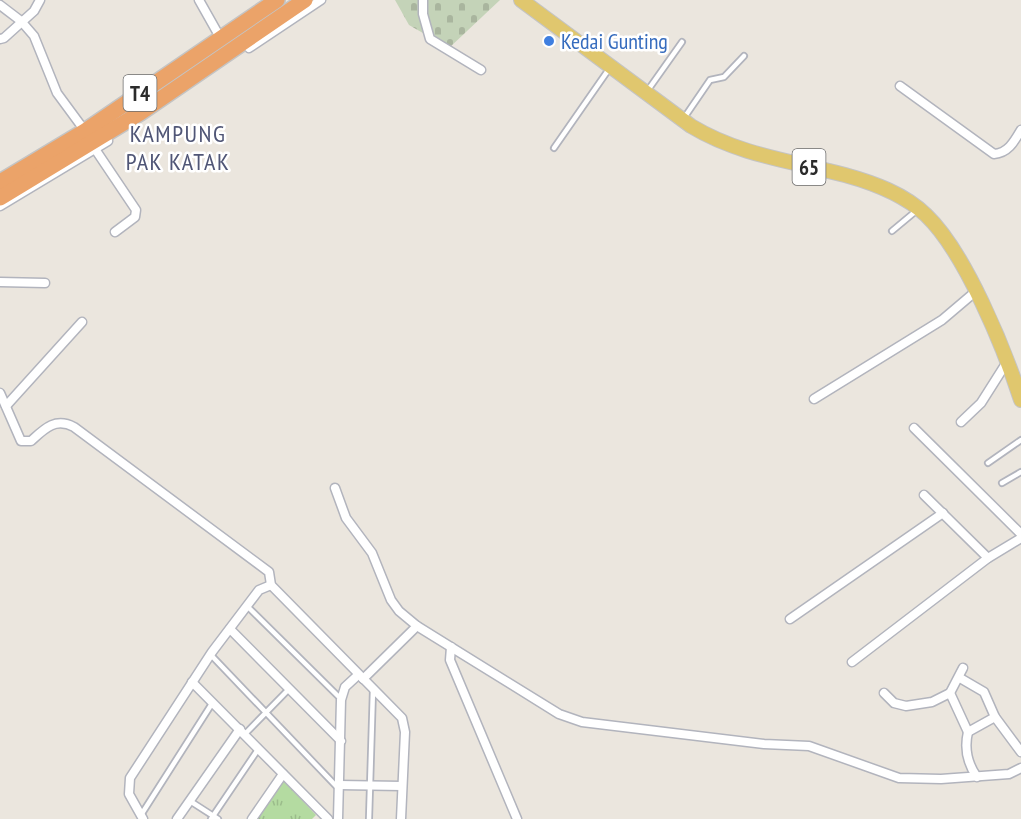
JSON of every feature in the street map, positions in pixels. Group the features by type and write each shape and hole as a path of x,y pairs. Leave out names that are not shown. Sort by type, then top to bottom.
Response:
{"highway":[{"name":"T4","path":"0,182 85,130 277,0"},
{"name":"T4","path":"0,198 140,113 305,0"}],"main road":[{"name":"65","path":"521,0 683,120 717,141 759,156 874,184 918,209 942,235 975,292 1007,362 1021,400"}],"street":[{"path":"0,39 34,11 40,0"},
{"path":"199,0 221,39"},
{"path":"0,206 95,149 321,0"},
{"path":"423,0 423,14 430,39 481,70"},
{"path":"0,5 21,21 39,44 57,93 85,130"},
{"path":"900,86 994,154 1003,152 1011,146 1021,130"},
{"path":"95,149 136,210 135,217 115,232"},
{"path":"0,282 45,283"},
{"path":"813,399 942,320 975,292"},
{"path":"6,406 82,322"},
{"path":"961,422 981,403 1007,362"},
{"path":"0,393 18,437 24,442 31,441 48,425 65,423 74,427 265,568 271,578 271,585 402,718 405,732 401,819"},
{"path":"852,662 988,558 1021,536 914,428"},
{"path":"334,488 346,518 372,553 391,600 399,611 417,626 559,714 582,722 764,744 809,746 899,778 977,777 1009,774 1021,768"},
{"path":"924,495 988,558"},
{"path":"790,619 943,513"},
{"path":"142,817 129,794 130,778 210,654 259,590 271,585"},
{"path":"338,819 341,700 345,687 361,677 417,626"},
{"path":"230,629 341,741"},
{"path":"451,647 450,660 517,819"},
{"path":"884,693 894,703 906,706 932,702 950,693 961,673 984,693 995,717 1021,752"},
{"path":"192,682 327,819"},
{"path":"950,693 968,732 966,742 968,765 977,777"},
{"path":"968,732 995,717"},
{"path":"177,819 242,731"},
{"path":"252,819 283,774"},
{"path":"339,787 402,786"}],"lane":[{"path":"646,93 682,42"},
{"path":"683,120 710,80 724,77 744,56"},
{"path":"554,148 611,67"},
{"path":"892,231 918,209"},
{"path":"988,463 1021,440"},
{"path":"1002,483 1021,472"},
{"path":"247,606 341,700"},
{"path":"210,654 339,787"},
{"path":"242,731 289,689"},
{"path":"369,819 373,689"},
{"path":"142,817 213,702"},
{"path":"189,801 214,818 259,748"}],"green space":[{"path":"395,0 500,0 449,48 409,25"},
{"path":"283,780 316,815 312,819 256,819"}],"place":[{"name":"Kedai Gunting","path":"549,41"}],"district":[{"name":"KAMPUNG PAK KATAK","path":"178,147"}]}
